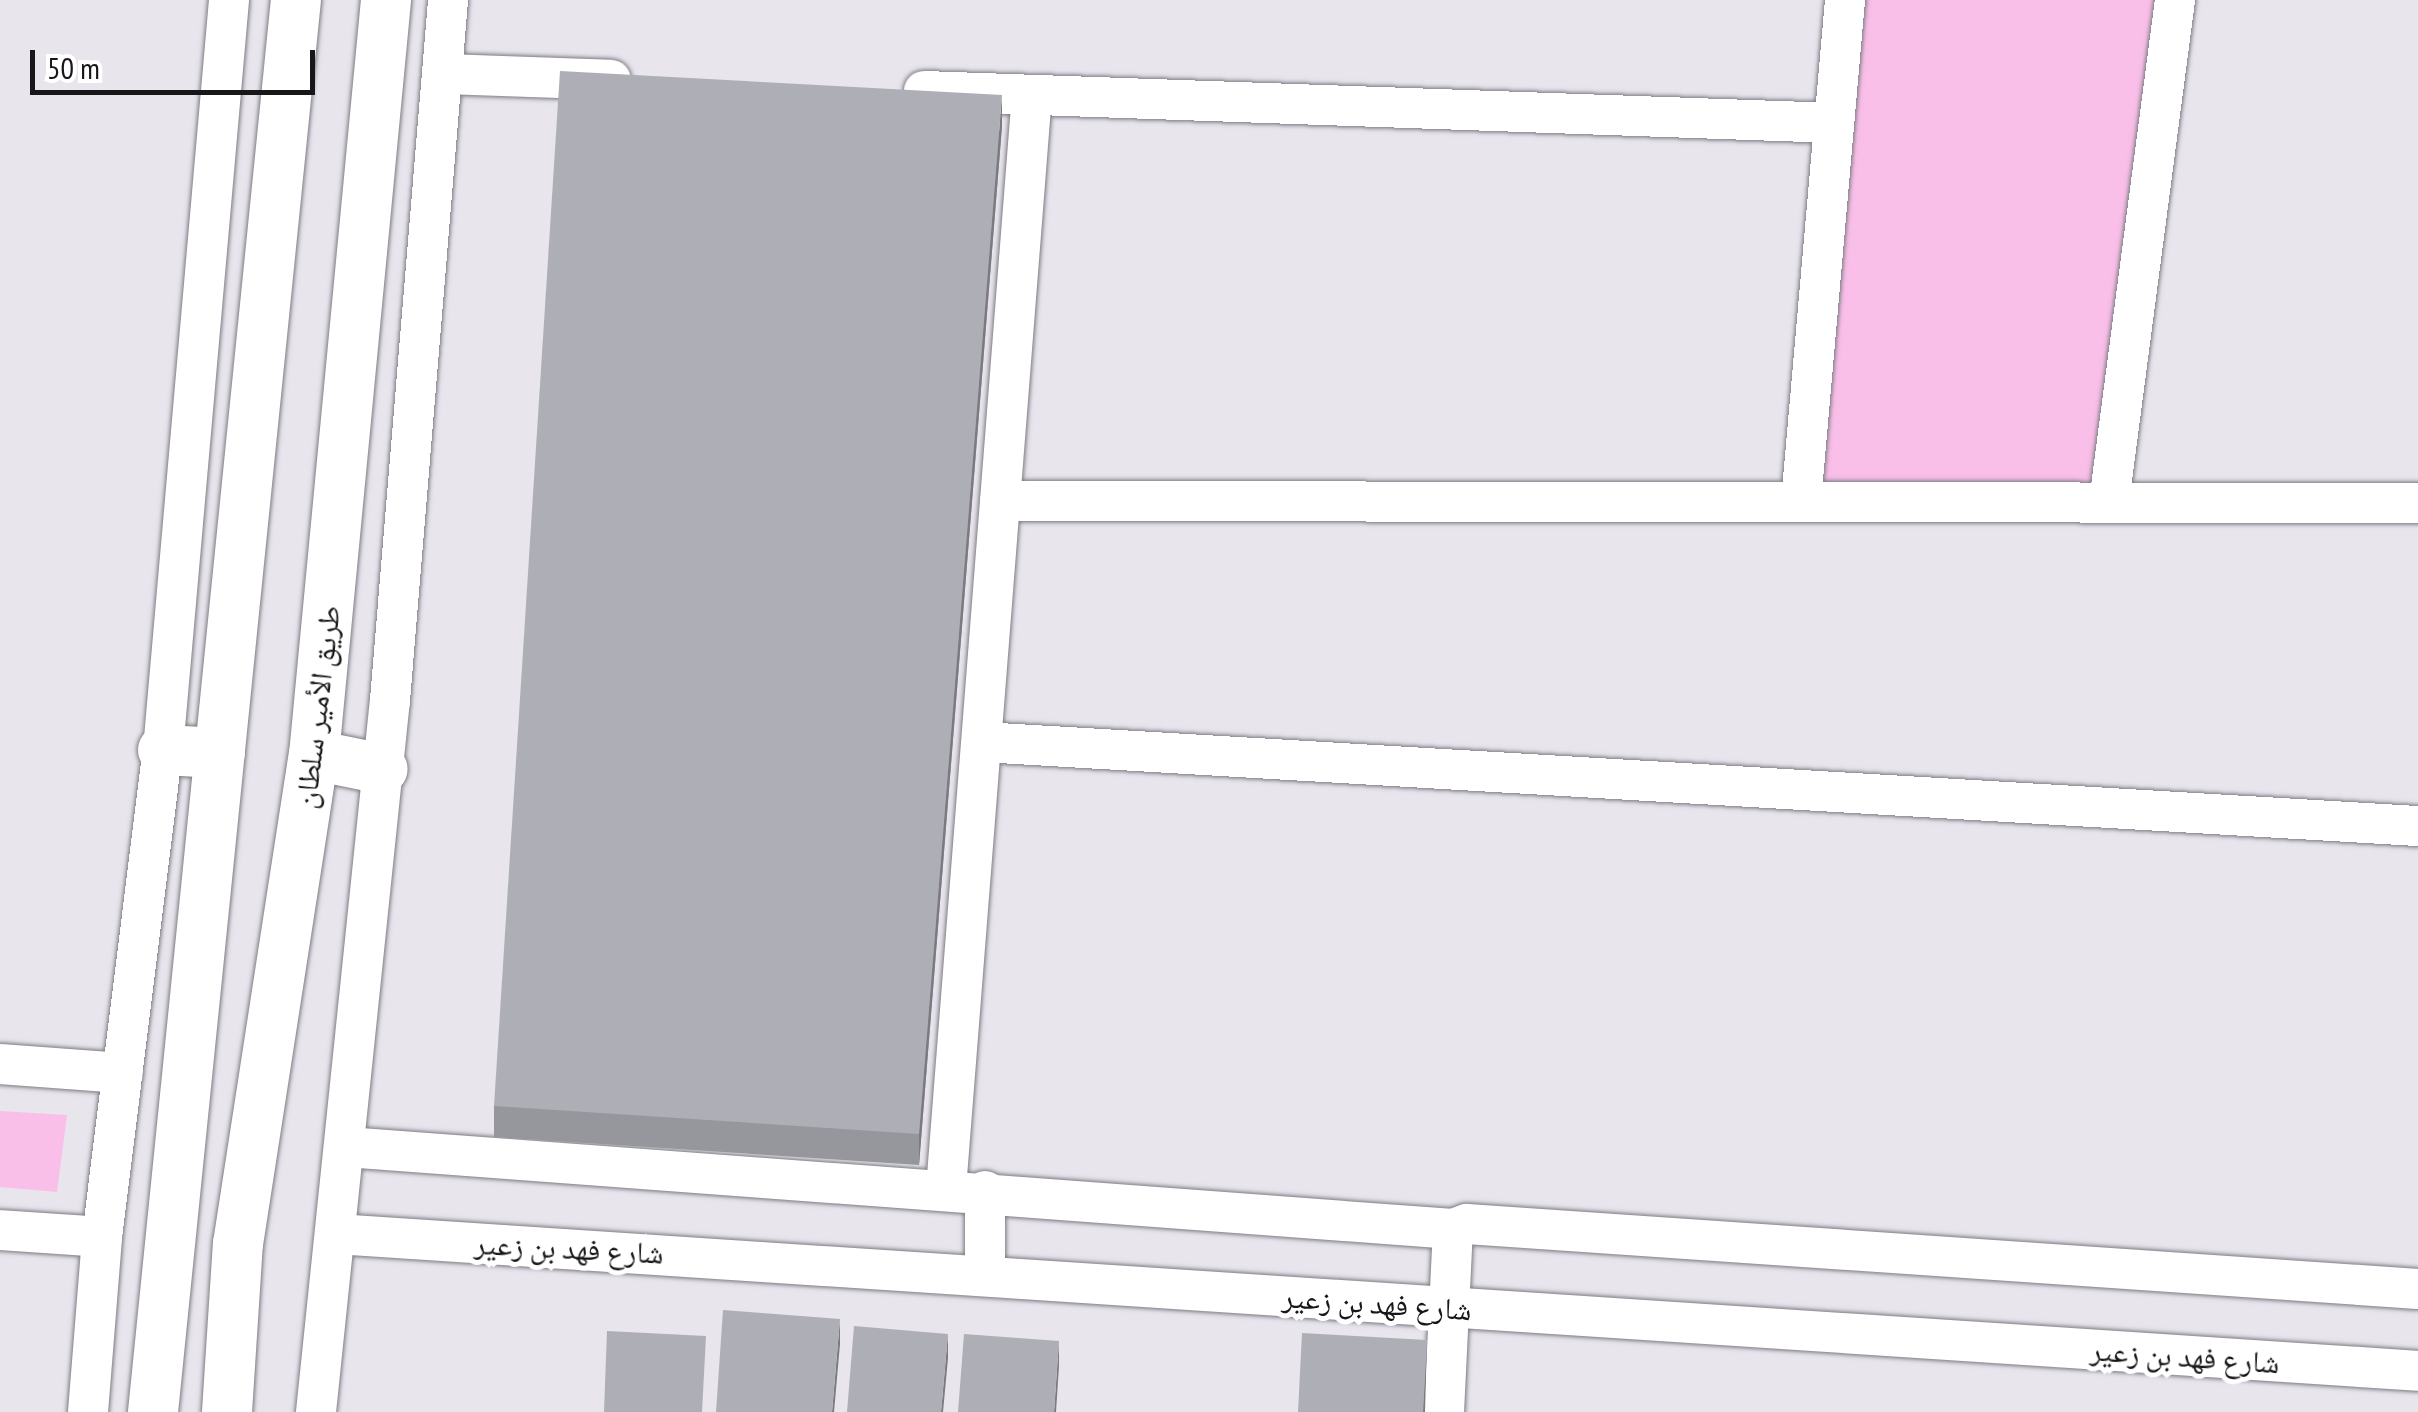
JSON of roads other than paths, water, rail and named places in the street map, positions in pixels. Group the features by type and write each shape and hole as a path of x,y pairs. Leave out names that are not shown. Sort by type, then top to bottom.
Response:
{"main road":[{"path":"153,1412 296,0"},
{"name":"طريق الأمير سلطان","path":"227,1412 238,1244 314,755 386,0"},
{"path":"163,750 220,753"},
{"path":"314,755 382,770"}],"street":[{"path":"88,1412 102,1237 163,750 229,0"},
{"path":"316,1412 382,770 448,0"},
{"path":"1801,502 1845,0"},
{"path":"2109,502 2176,0"},
{"path":"443,74 659,82"},
{"path":"875,90 1834,123"},
{"path":"984,1273 966,1190 982,742 1032,95"},
{"path":"1000,501 2418,503"},
{"path":"982,742 2418,826"},
{"path":"0,1064 123,1073"},
{"path":"346,1147 1453,1229 1467,1224 2418,1288"},
{"path":"1444,1412 1453,1229"},
{"path":"0,1230 102,1237"},
{"name":"شارع فهد بن زعير","path":"336,1234 984,1273 1451,1308 2418,1371"}]}
